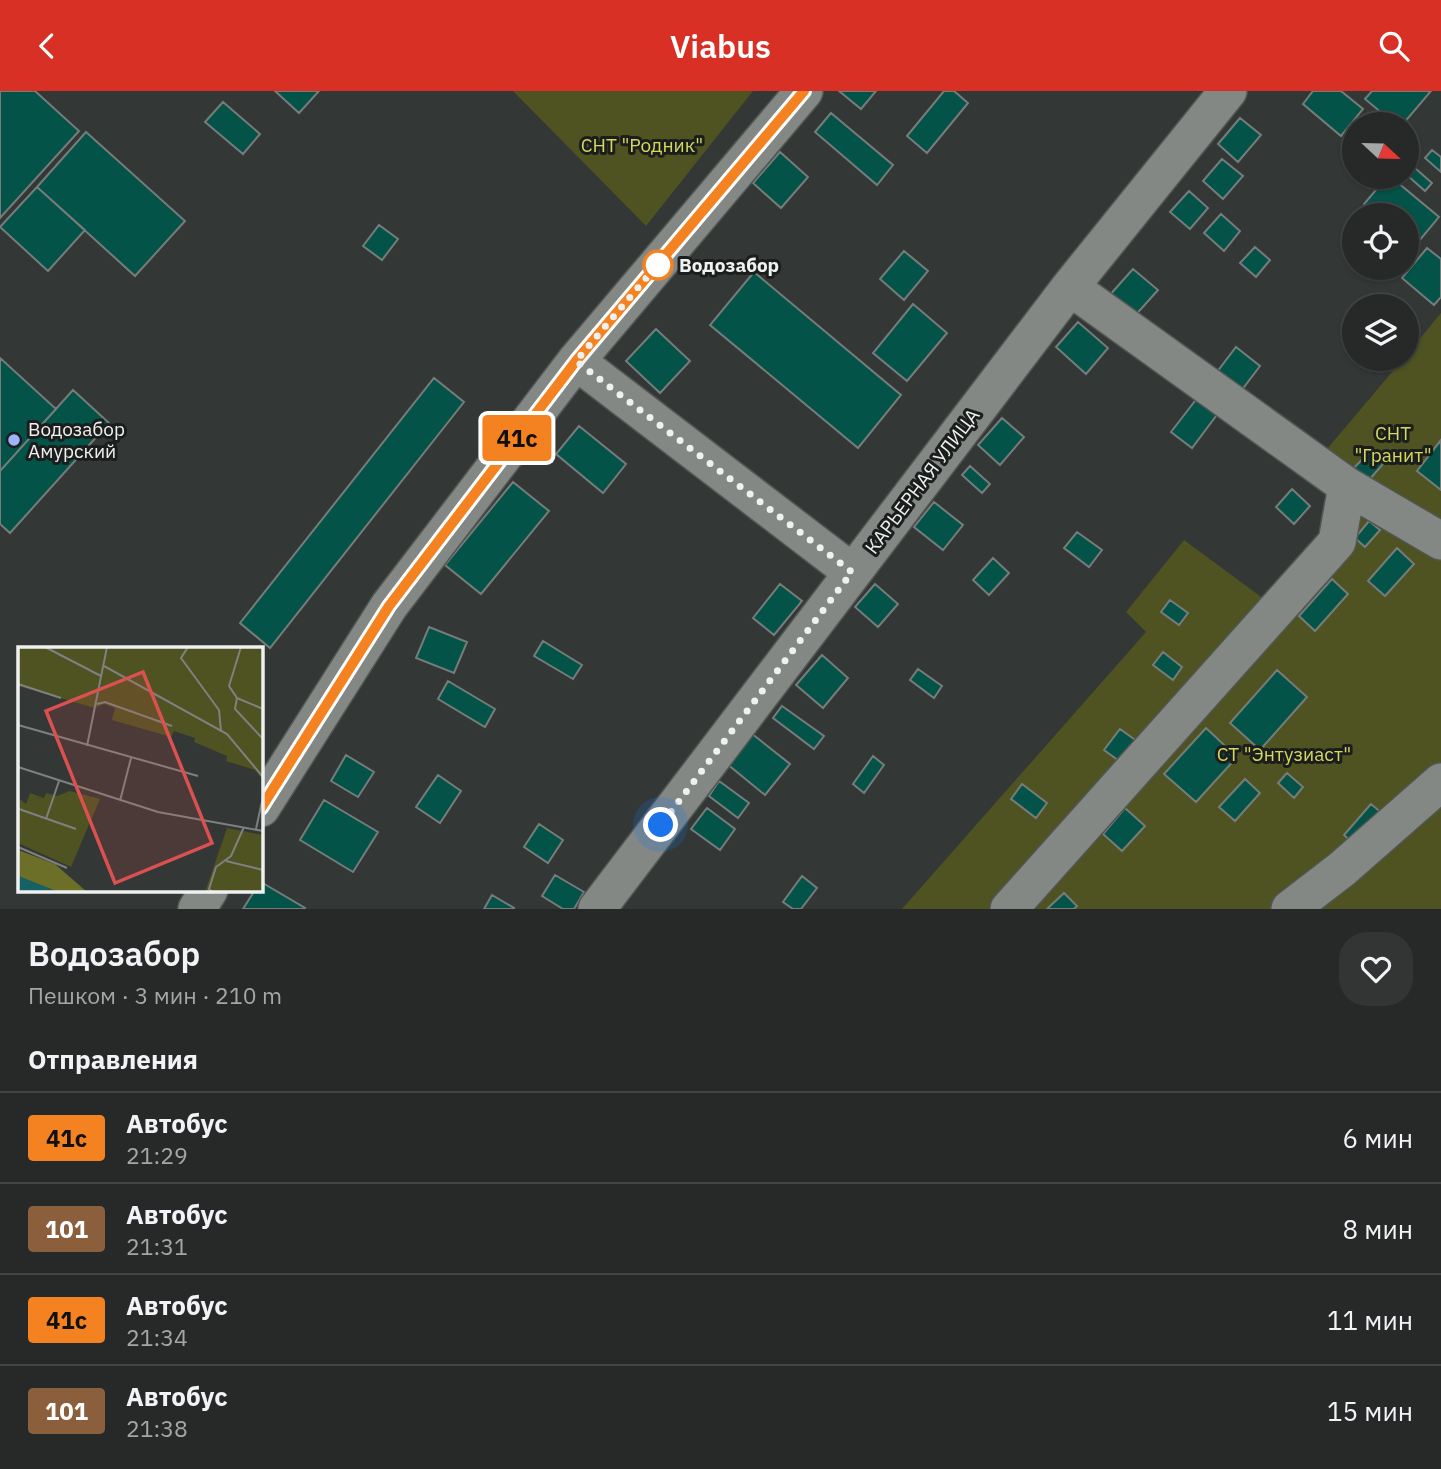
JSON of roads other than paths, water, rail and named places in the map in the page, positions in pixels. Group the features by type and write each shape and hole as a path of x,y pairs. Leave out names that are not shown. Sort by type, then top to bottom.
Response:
{"street":[{"path":"262,806 389,606 576,361 804,91"},
{"name":"КАРЬЕРНАЯ УЛИЦА","path":"597,909 1070,287 1228,91"},
{"path":"1070,287 1347,486 1441,541"},
{"path":"576,361 852,572"},
{"path":"1009,909 1337,543 1347,486"},
{"path":"1290,909 1342,869 1441,782"},
{"path":"197,909 208,891"}],"place":[{"name":"Водозабор","path":"658,265"},
{"name":"Водозабор Амурский","path":"14,440"}],"park label":[{"name":"СНТ \"Родник\"","path":"642,145"},
{"name":"СНТ \"Гранит\"","path":"1393,444"},
{"name":"СТ \"Энтузиаст\"","path":"1284,754"}]}
